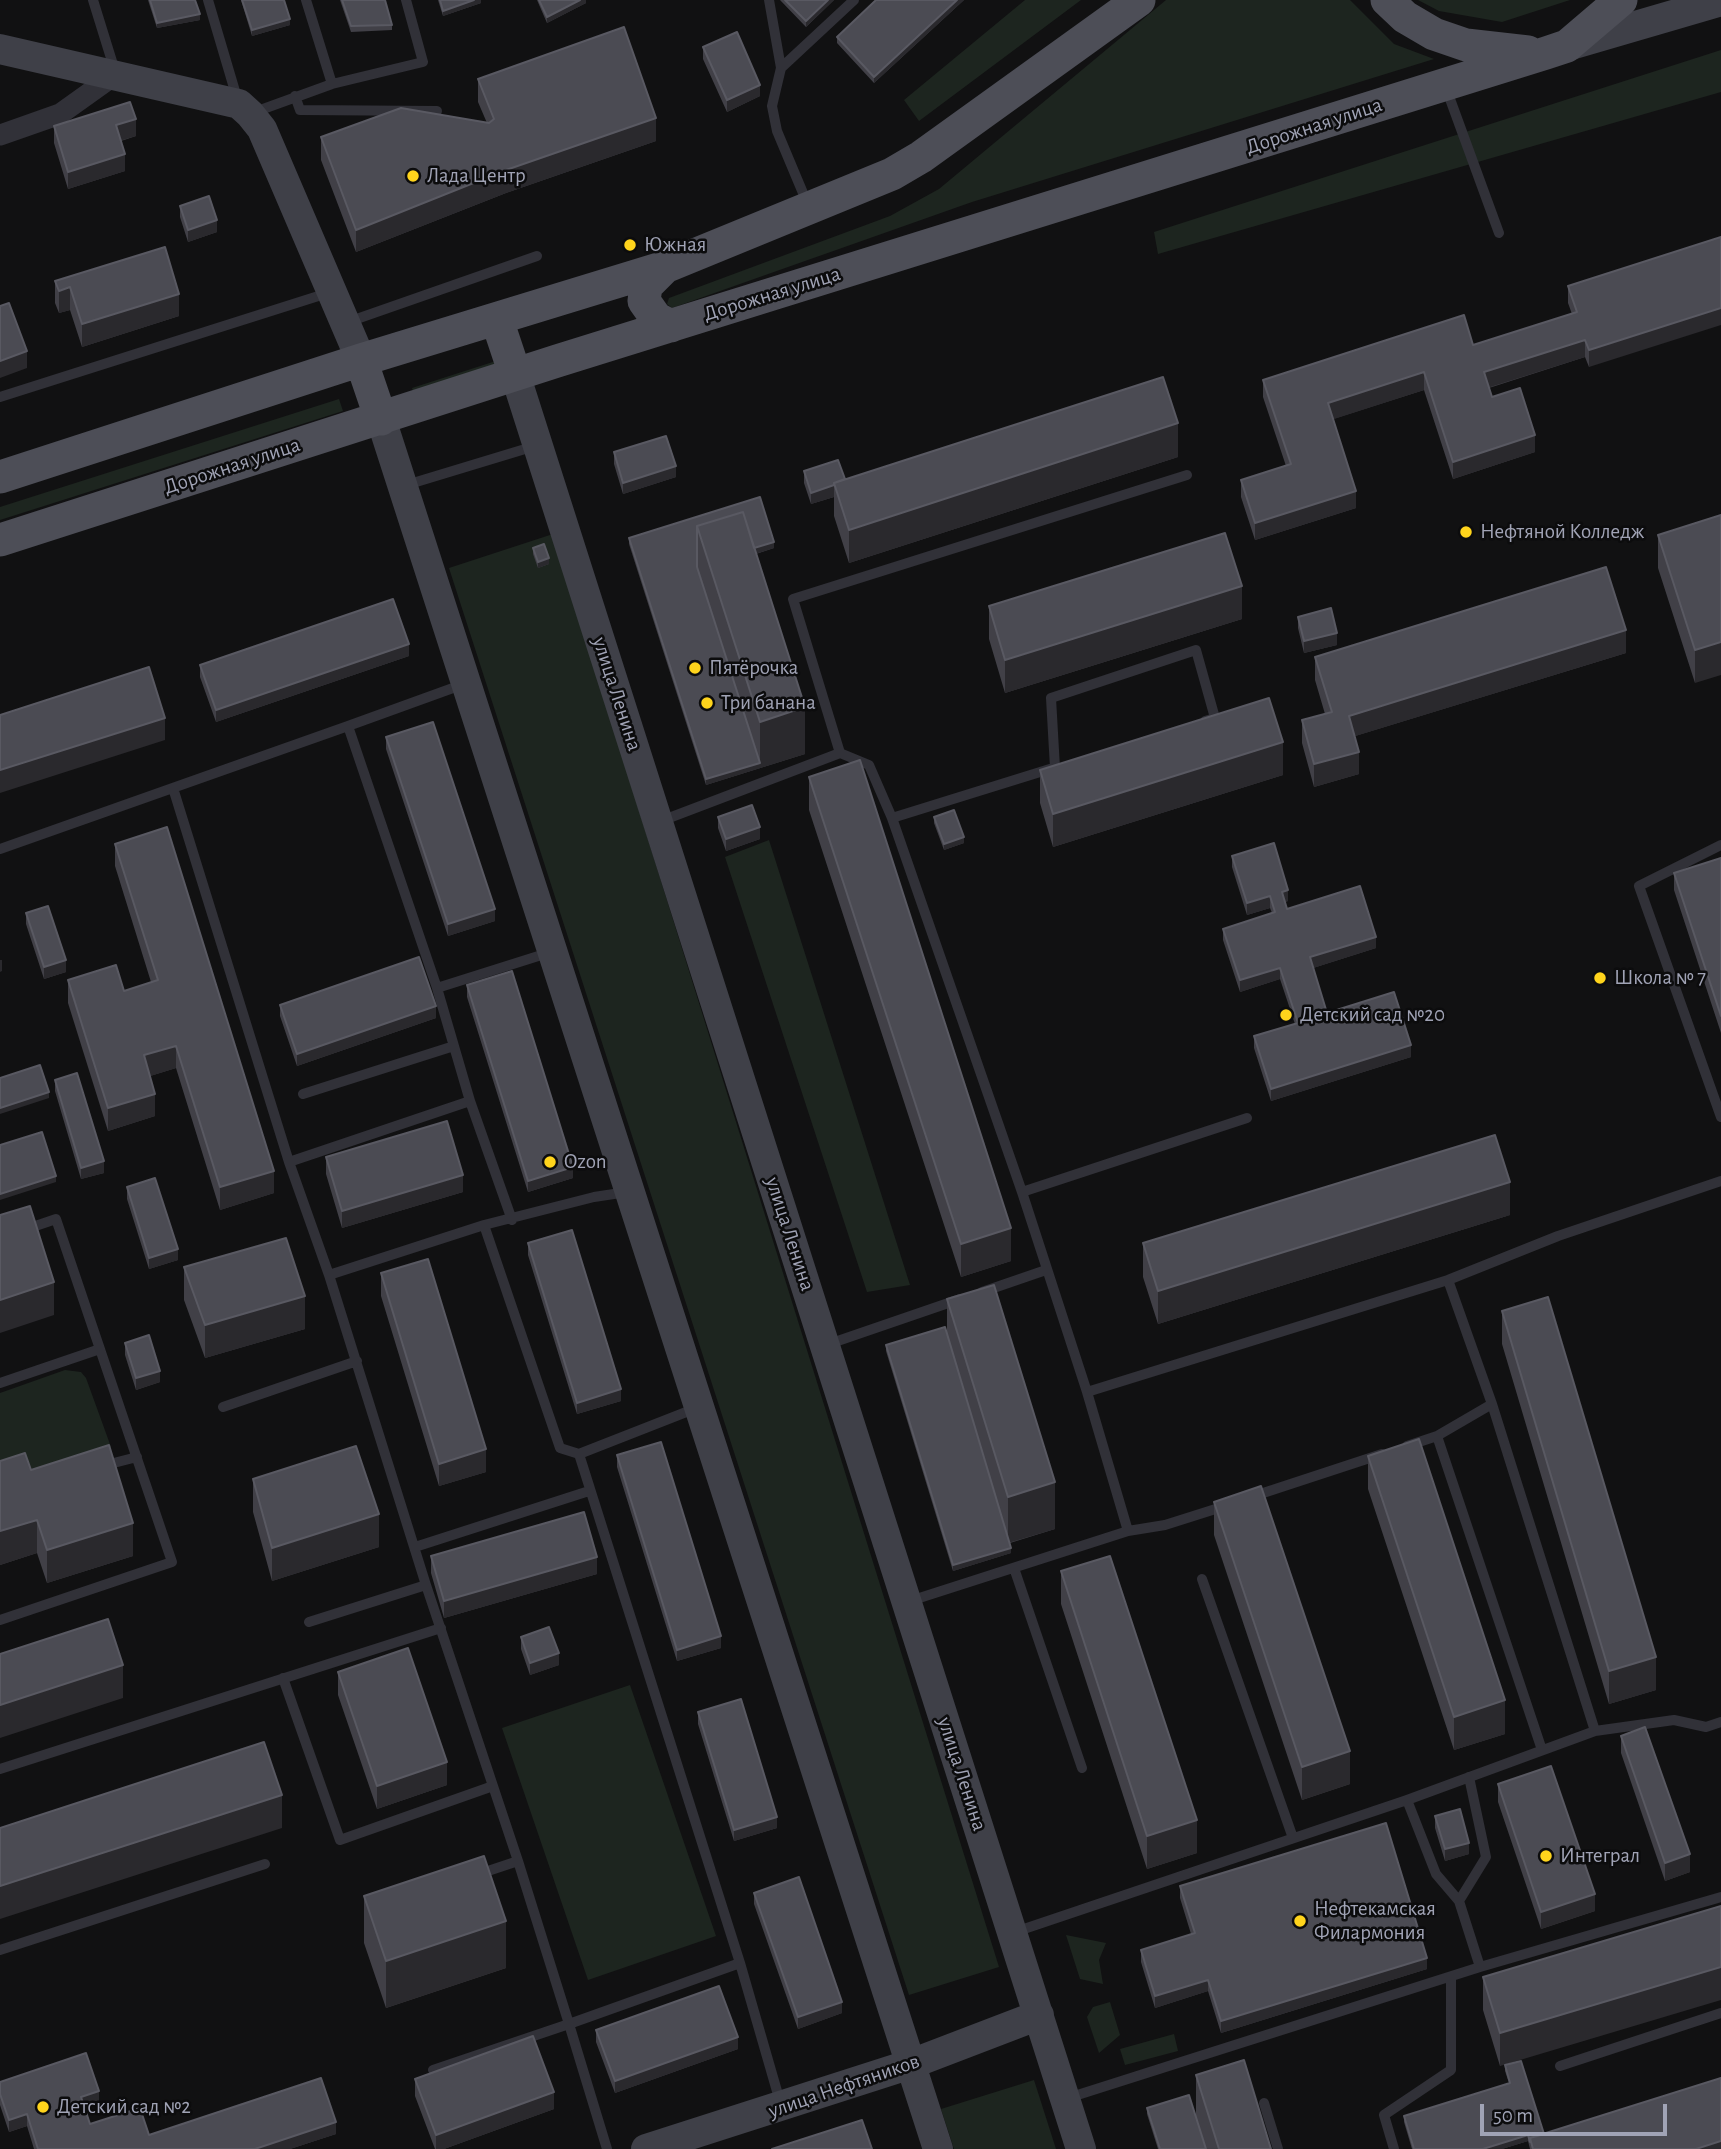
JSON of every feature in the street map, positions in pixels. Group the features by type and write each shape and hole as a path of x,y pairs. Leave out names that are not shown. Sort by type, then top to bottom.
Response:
{"main road":[{"path":"0,477 361,360 665,267 892,174 921,157 1139,0"},
{"path":"1387,0 1415,23 1455,41 1500,50 1556,49 1621,0"},
{"name":"Дорожная улица","path":"0,540 515,374 1556,49 1721,1"},
{"path":"0,49 116,74 245,109 262,129 347,322 381,419 938,2149"},
{"path":"665,267 646,286 644,301 656,318 671,326"},
{"name":"улица Ленина","path":"498,320 1080,2149"},
{"name":"улица Нефтяников","path":"646,2149 781,2108 911,2064 1039,2015"}],"street":[{"path":"0,135 60,114 116,74"}],"lane":[{"path":"93,0 116,74"},
{"path":"208,0 245,109 423,62 406,0"},
{"path":"306,0 332,84"},
{"path":"768,0 782,68 772,106 777,131 809,208"},
{"path":"782,68 853,0"},
{"path":"1445,85 1499,233"},
{"path":"295,96 300,110 437,111"},
{"path":"347,322 537,256"},
{"path":"0,397 334,291"},
{"path":"402,486 538,445"},
{"path":"840,753 793,599 1187,475"},
{"path":"1055,768 1051,698 1196,650 1215,718 1191,725"},
{"path":"0,849 466,683"},
{"path":"348,726 437,988 470,1101 512,1220"},
{"path":"658,822 840,753 869,765 892,818 1022,1192 1087,1392 1128,1531"},
{"path":"892,818 1067,764"},
{"path":"173,788 289,1162 357,1361 426,1585 518,1861 607,2149"},
{"path":"1721,845 1639,886 1721,1117"},
{"path":"437,988 552,951"},
{"path":"303,1094 454,1046"},
{"path":"289,1162 470,1101"},
{"path":"1022,1192 1247,1118"},
{"path":"1087,1392 1448,1280 1558,1236 1721,1181"},
{"path":"329,1275 484,1225 594,1197 630,1192"},
{"path":"0,1238 56,1219 172,1562 0,1620"},
{"path":"484,1225 560,1448 579,1454 699,1407"},
{"path":"825,1345 1046,1270"},
{"path":"1448,1280 1492,1404 1595,1731"},
{"path":"0,1382 100,1349"},
{"path":"223,1407 357,1361"},
{"path":"907,1602 1128,1531 1166,1525 1437,1436 1492,1404"},
{"path":"1437,1436 1542,1750"},
{"path":"579,1454 740,1963 781,2108"},
{"path":"87,1469 137,1457"},
{"path":"415,1547 589,1491"},
{"path":"1014,1568 1082,1768"},
{"path":"1202,1579 1293,1838"},
{"path":"309,1622 426,1585"},
{"path":"0,1769 440,1628"},
{"path":"283,1678 340,1840 493,1786"},
{"path":"1013,1933 1407,1800 1595,1731 1674,1720 1706,1727 1721,1722"},
{"path":"1459,1901 1486,1857 1469,1777"},
{"path":"1407,1800 1436,1874 1459,1901 1480,1967"},
{"path":"467,1878 518,1861"},
{"path":"0,1950 265,1864"},
{"path":"1065,2100 1480,1967 1721,1896"},
{"path":"433,2070 740,1963"},
{"path":"1394,2149 1384,2115 1451,2070 1451,1977"},
{"path":"1560,2066 1721,2013"},
{"path":"1264,2103 1278,2149"}],"shaded area":[{"path":"1025,0 1081,0 919,121 904,100"},
{"path":"1166,0 1350,0 1394,44 1434,59 972,202 672,308 667,304 669,298 890,216 939,189"},
{"path":"1418,0 1570,0 1502,22 1439,11"},
{"path":"1721,50 1721,92 1158,254 1154,232"},
{"path":"499,360 502,370 415,398 412,388"},
{"path":"339,399 343,411 0,520 0,507"},
{"path":"553,534 999,1967 909,1995 449,568"},
{"path":"769,840 910,1285 867,1292 725,857"},
{"path":"65,1370 81,1372 86,1378 111,1447 103,1458 0,1483 0,1393"},
{"path":"630,1685 716,1936 588,1980 502,1728"},
{"path":"1066,1935 1106,1943 1099,1960 1103,1984 1080,1979"},
{"path":"1110,2002 1120,2035 1099,2053 1087,2017 1093,2007"},
{"path":"1174,2034 1178,2051 1125,2065 1120,2049"},
{"path":"1034,2080 1056,2149 954,2149 941,2109"}],"building":[{"path":"150,0 195,0 200,14 157,23"},
{"path":"242,0 284,0 290,19 252,30"},
{"path":"342,0 385,0 392,25 351,26"},
{"path":"440,0 474,0 443,11"},
{"path":"539,0 580,0 547,17"},
{"path":"785,0 828,0 806,21"},
{"path":"876,0 957,0 874,77 837,37"},
{"path":"624,27 656,118 506,170 356,230 321,137 401,108 489,123 494,119 478,79"},
{"path":"737,32 760,85 727,100 703,47"},
{"path":"130,102 136,119 116,125 125,154 68,172 54,126"},
{"path":"209,196 217,220 188,230 180,206"},
{"path":"1721,237 1721,308 1589,350 1585,340 1484,372 1492,397 1520,388 1535,435 1453,462 1424,372 1328,403 1356,491 1255,523 1241,480 1291,464 1263,380 1464,315 1473,345 1577,312 1568,286"},
{"path":"165,247 179,294 82,324 70,287 59,291 55,281"},
{"path":"9,303 27,351 0,361 0,306"},
{"path":"1163,377 1178,423 849,530 834,483"},
{"path":"666,436 676,466 623,483 614,452"},
{"path":"838,460 845,479 811,493 804,471"},
{"path":"760,497 774,542 754,548 743,512 697,526 697,567 760,763 706,779 629,538"},
{"path":"743,512 805,707 760,722 697,526"},
{"path":"1721,515 1721,642 1695,650 1658,535"},
{"path":"1225,533 1242,586 1005,660 989,606"},
{"path":"544,544 549,558 538,562 533,548"},
{"path":"1606,567 1626,630 1349,716 1359,752 1314,764 1302,720 1332,712 1315,657"},
{"path":"393,599 409,644 216,710 200,665"},
{"path":"1331,608 1337,633 1304,641 1298,617"},
{"path":"149,667 165,718 0,770 0,715"},
{"path":"1269,698 1283,742 1053,814 1040,770"},
{"path":"433,722 495,909 448,924 386,737"},
{"path":"860,760 1011,1228 961,1244 809,777"},
{"path":"752,805 760,827 726,839 718,817"},
{"path":"954,810 964,837 944,844 934,817"},
{"path":"167,827 274,1171 220,1187 176,1046 144,1055 155,1094 108,1108 68,980 116,965 124,991 158,980 115,844"},
{"path":"1274,843 1288,890 1282,892 1287,909 1360,886 1376,937 1310,957 1327,1013 1394,992 1411,1045 1271,1089 1254,1036 1298,1023 1280,968 1240,980 1223,929 1275,912 1270,896 1247,903 1232,856"},
{"path":"1721,858 1721,1016 1674,873"},
{"path":"48,906 66,960 44,967 26,913"},
{"path":"419,957 436,1006 297,1054 280,1005"},
{"path":"512,971 573,1167 528,1181 467,985"},
{"path":"40,1065 49,1092 0,1108 0,1078"},
{"path":"77,1073 104,1161 81,1168 55,1080"},
{"path":"447,1121 463,1175 342,1211 326,1157"},
{"path":"42,1132 56,1176 0,1194 0,1145"},
{"path":"1495,1135 1510,1182 1158,1291 1143,1243"},
{"path":"155,1178 178,1249 149,1258 127,1187"},
{"path":"30,1206 54,1282 0,1300 0,1215"},
{"path":"572,1230 621,1389 577,1403 528,1243"},
{"path":"286,1238 305,1296 205,1325 184,1267"},
{"path":"428,1259 486,1449 439,1464 381,1273"},
{"path":"994,1285 1055,1482 1008,1497 947,1299"},
{"path":"1548,1297 1656,1657 1609,1671 1502,1311"},
{"path":"945,1327 1011,1548 953,1565 886,1345"},
{"path":"149,1335 160,1371 136,1378 125,1343"},
{"path":"1419,1439 1505,1700 1454,1717 1368,1456"},
{"path":"661,1442 721,1636 677,1650 617,1455"},
{"path":"109,1445 133,1523 47,1550 37,1520 0,1531 0,1461 25,1453 31,1470"},
{"path":"356,1446 379,1514 272,1548 253,1479"},
{"path":"1261,1486 1350,1751 1302,1767 1214,1502"},
{"path":"584,1512 597,1557 444,1601 431,1556"},
{"path":"1110,1556 1197,1820 1147,1836 1061,1571"},
{"path":"108,1619 123,1665 0,1705 0,1654"},
{"path":"549,1627 559,1653 530,1663 521,1637"},
{"path":"408,1648 447,1762 377,1786 338,1672"},
{"path":"741,1699 777,1817 734,1830 698,1712"},
{"path":"1645,1727 1690,1854 1665,1863 1621,1736"},
{"path":"264,1742 282,1795 0,1886 0,1828"},
{"name":"Интеграл","path":"1551,1766 1595,1894 1541,1912 1498,1784"},
{"path":"1460,1809 1469,1843 1445,1849 1435,1816"},
{"name":"Нефтекамская Филармония","path":"1386,1823 1427,1958 1221,2021 1208,1980 1155,1996 1141,1950 1195,1933 1180,1886"},
{"path":"484,1856 506,1921 386,1961 364,1896"},
{"path":"799,1877 842,2002 798,2017 754,1893"},
{"path":"1721,1906 1721,1967 1500,2033 1483,1977"},
{"path":"719,1986 738,2037 615,2081 596,2030"},
{"path":"533,2036 554,2092 436,2135 415,2079"},
{"name":"Детский сад №2","path":"86,2053 99,2091 81,2097 90,2124 140,2108 149,2135 321,2078 336,2122 255,2149 38,2149 27,2114 9,2120 0,2094 0,2082"},
{"path":"1244,2060 1271,2149 1219,2149 1196,2075"},
{"path":"1521,2061 1544,2134 1530,2138 1530,2142 1528,2135 1483,2149 1414,2149 1404,2116 1510,2083 1505,2065"},
{"path":"1721,2078 1721,2141 1696,2149 1533,2149 1530,2138"},
{"path":"1189,2095 1206,2149 1160,2149 1147,2108"},
{"path":"862,2120 872,2149 772,2149"}],"place":[{"name":"Лада Центр","path":"413,176"},
{"name":"Южная","path":"630,245"},
{"name":"Нефтяной Колледж","path":"1466,532"},
{"name":"Пятёрочка","path":"695,668"},
{"name":"Три банана","path":"707,703"},
{"name":"Школа № 7","path":"1600,978"},
{"name":"Детский сад №20","path":"1286,1015"},
{"name":"Ozon","path":"550,1162"},
{"name":"Интеграл","path":"1546,1856"},
{"name":"Нефтекамская Филармония","path":"1300,1921"},
{"name":"Детский сад №2","path":"43,2107"}]}
